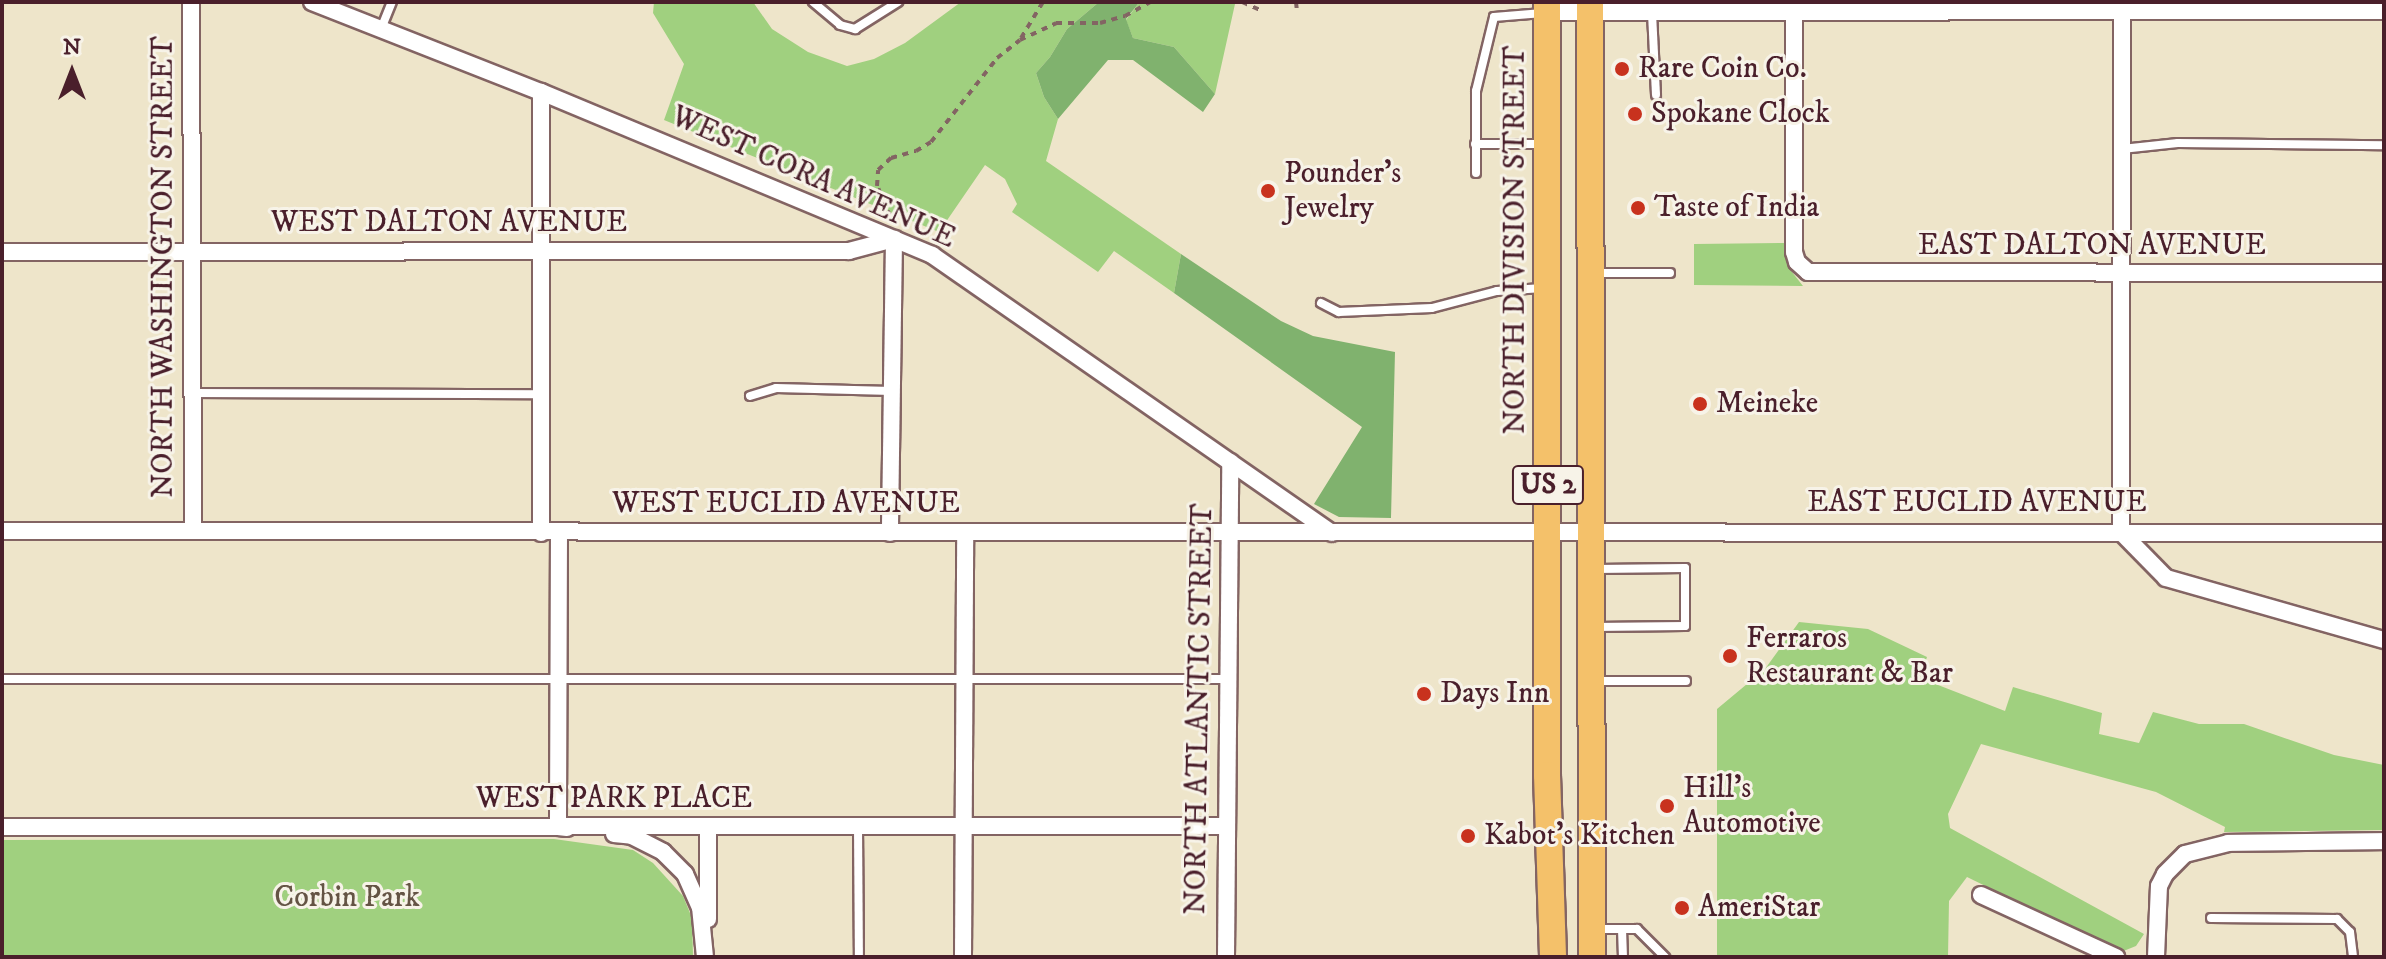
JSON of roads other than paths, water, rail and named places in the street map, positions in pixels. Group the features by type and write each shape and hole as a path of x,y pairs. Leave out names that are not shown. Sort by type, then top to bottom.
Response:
{"main road":[{"name":"NORTH DIVISION STREET","path":"1547,7 1548,288 1570,532 1591,569 1592,957"},
{"name":"NORTH DIVISION STREET","path":"1553,957 1547,775 1590,273 1590,8"}],"street":[{"name":"NORTH WASHINGTON STREET","path":"191,2 193,531"},
{"name":"WEST CORA AVENUE","path":"312,2 541,92 932,255 1332,533"},
{"path":"2122,6 2121,532 2166,578 2384,640"},
{"path":"1547,7 1794,11 2122,6 2384,11"},
{"name":"EAST DALTON AVENUE","path":"1794,11 1794,252 1802,269 1814,274 2384,273"},
{"path":"541,92 541,533"},
{"name":"WEST DALTON AVENUE","path":"2,252 849,251 894,239"},
{"path":"890,533 894,239"},
{"name":"NORTH ATLANTIC STREET","path":"1226,957 1230,462"},
{"name":"WEST EUCLID AVENUE","path":"2,531 1570,532"},
{"path":"559,532 558,827 632,836 663,852 685,874 700,907 707,957"},
{"path":"963,957 965,532"},
{"name":"EAST EUCLID AVENUE","path":"1570,532 2384,533"},
{"path":"707,957 708,826"},
{"name":"WEST PARK PLACE","path":"2,827 1227,826"},
{"path":"2156,957 2159,886 2175,861 2211,844 2384,841"},
{"path":"1981,895 2116,957"}],"lane":[{"path":"381,29 392,2"},
{"path":"813,2 840,25 855,29 898,2"},
{"path":"1476,173 1476,91 1494,17 1547,7"},
{"path":"1642,9 1656,95"},
{"path":"2121,149 2178,143 2384,145"},
{"path":"1475,144 1547,144"},
{"path":"1590,273 1670,273"},
{"path":"1321,303 1339,312 1432,308 1497,291 1548,288"},
{"path":"750,396 776,388 892,391"},
{"path":"192,393 541,394"},
{"path":"1591,569 1685,568 1685,626 1591,627"},
{"path":"2,679 1229,679"},
{"path":"1591,681 1686,681"},
{"path":"858,826 859,957"},
{"path":"2211,918 2337,919 2350,932 2353,957"},
{"path":"1591,929 1637,929 1665,957"},
{"path":"1622,929 1623,957"}],"place":[{"name":"Rare Coin Co.","path":"1622,69"},
{"name":"Spokane Clock","path":"1635,114"},
{"name":"Pounder's Jewelry","path":"1268,191"},
{"name":"Taste of India","path":"1638,208"},
{"name":"Meineke","path":"1700,404"},
{"name":"Ferraros Restaurant & Bar","path":"1730,656"},
{"name":"Days Inn","path":"1424,694"},
{"name":"Hill's Automotive","path":"1667,806"},
{"name":"Kabot's Kitchen","path":"1468,836"},
{"name":"AmeriStar","path":"1682,908"}],"park label":[{"name":"Corbin Park","path":"347,898"}]}
